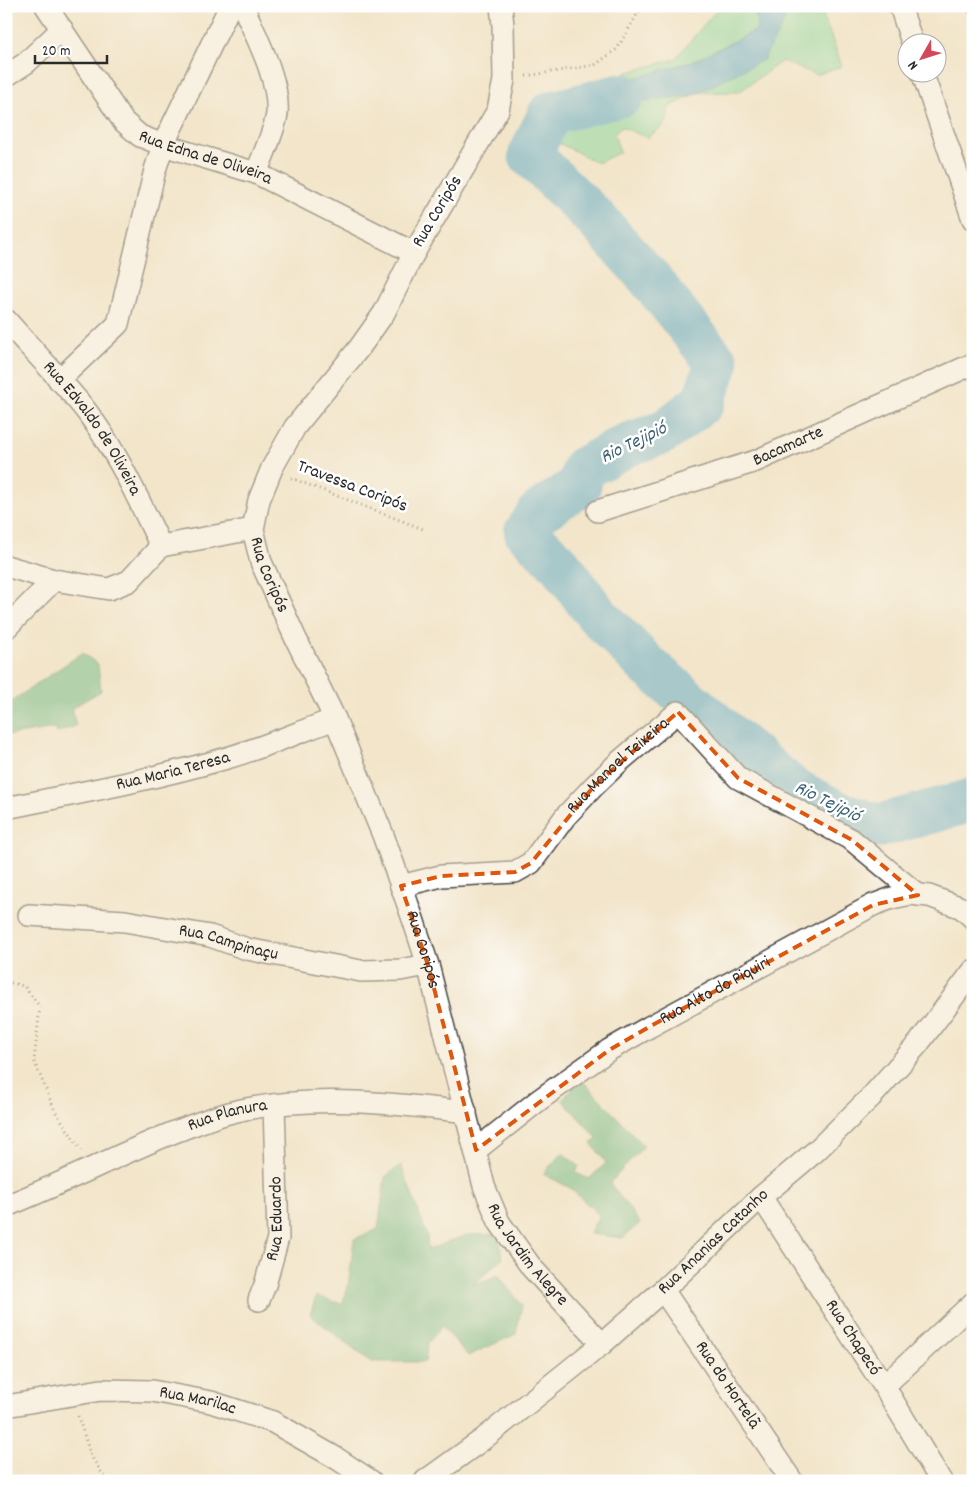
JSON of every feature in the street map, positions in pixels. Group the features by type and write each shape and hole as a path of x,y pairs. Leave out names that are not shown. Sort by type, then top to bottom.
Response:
{"street":[{"name":"Rua Edna de Oliveira","path":"46,6 123,121 140,136 163,145 256,173 414,253"},
{"path":"59,380 118,324 154,170 163,145 230,6"},
{"path":"243,6 266,60 275,90 277,114 256,173"},
{"name":"Rua Coripós","path":"476,1150 428,965 414,919 383,834 335,719 261,562 253,529 259,500 272,468 295,426 360,347 384,313 414,253 498,110 504,80 501,6"},
{"path":"900,6 909,32"},
{"path":"6,76 26,63 62,29"},
{"path":"925,82 973,219"},
{"name":"Rua Edvaldo de Oliveira","path":"6,320 87,413 111,448 162,546"},
{"name":"Bacamarte","path":"598,511 756,461 973,364"},
{"path":"6,566 54,580 110,589 130,581 162,546 253,529"},
{"path":"6,628 54,580"},
{"name":"Rua Manoel Teixeira","path":"401,886 441,876 515,872 531,863 565,817 594,786 620,761 678,712 738,778 852,840 918,895"},
{"name":"Rua Maria Teresa","path":"6,808 227,758 335,719"},
{"name":"Rua Alto do Piquiri","path":"476,1150 554,1089 609,1050 649,1026 873,905 911,894 929,896 962,908 973,918"},
{"name":"Rua Campinaçu","path":"29,916 124,921 210,936 247,949 361,970 400,970 428,965"},
{"name":"Rua Ananias Catanho","path":"425,1481 482,1440 602,1344 663,1290 761,1197 817,1150 873,1095 918,1044 973,972"},
{"name":"Rua Planura","path":"6,1206 142,1145 199,1123 244,1109 294,1103 351,1101 410,1105 466,1112"},
{"name":"Rua Eduardo","path":"259,1300 278,1238 274,1105"},
{"name":"Rua Jardim Alegre","path":"476,1150 484,1186 499,1222 532,1268 602,1344"},
{"name":"Rua Chapecó","path":"761,1197 884,1386 941,1481"},
{"name":"Rua do Hortelã","path":"663,1290 792,1481"},
{"path":"884,1386 973,1303"},
{"name":"Rua Marilac","path":"6,1406 101,1390 152,1391 211,1402 273,1422 372,1481"}],"path":[{"path":"504,80 594,65 616,49 642,6"},
{"name":"Travessa Coripós","path":"272,468 334,496 423,529"},
{"path":"6,982 24,986 40,1008 34,1060 56,1111 92,1168"},
{"path":"71,1394 91,1456 107,1481"}],"highlighted area":[{"path":"678,712 738,778 852,840 918,895 873,905 609,1050 476,1150 428,965 401,886 441,876 515,872 531,863 594,786"}],"green space":[{"path":"720,6 788,6 792,15 821,9 842,66 816,75 782,61 739,92 697,93 669,107 666,124 647,138 622,127 614,134 620,152 598,163 555,141 573,87 675,59"},
{"path":"82,653 98,664 101,691 72,708 76,726 56,733 55,728 6,736 6,705"},
{"path":"581,1079 644,1146 610,1183 640,1223 623,1238 589,1234 599,1215 570,1188 543,1174 562,1153 579,1166 576,1173 589,1179 606,1163 591,1143 598,1139 562,1100"},
{"path":"401,1165 427,1235 428,1250 466,1235 498,1234 503,1258 473,1285 498,1275 522,1305 516,1334 468,1356 442,1326 428,1343 425,1362 371,1362 310,1315 316,1296 342,1304 348,1287 354,1239 378,1229 385,1177"}],"water":[{"path":"755,6 781,6 785,20 763,60 693,95 615,104 567,112 557,101 693,61 757,30"}],"waterway":[{"name":"Rio Tejipió","path":"622,95 550,113 530,155 595,218 649,278 717,363 703,402 664,432 627,445 584,468 579,486 539,512 526,532 560,565 597,615 649,667 793,789 839,813 879,826 973,800"}],"railway":[{"path":"968,6 973,20"}]}
